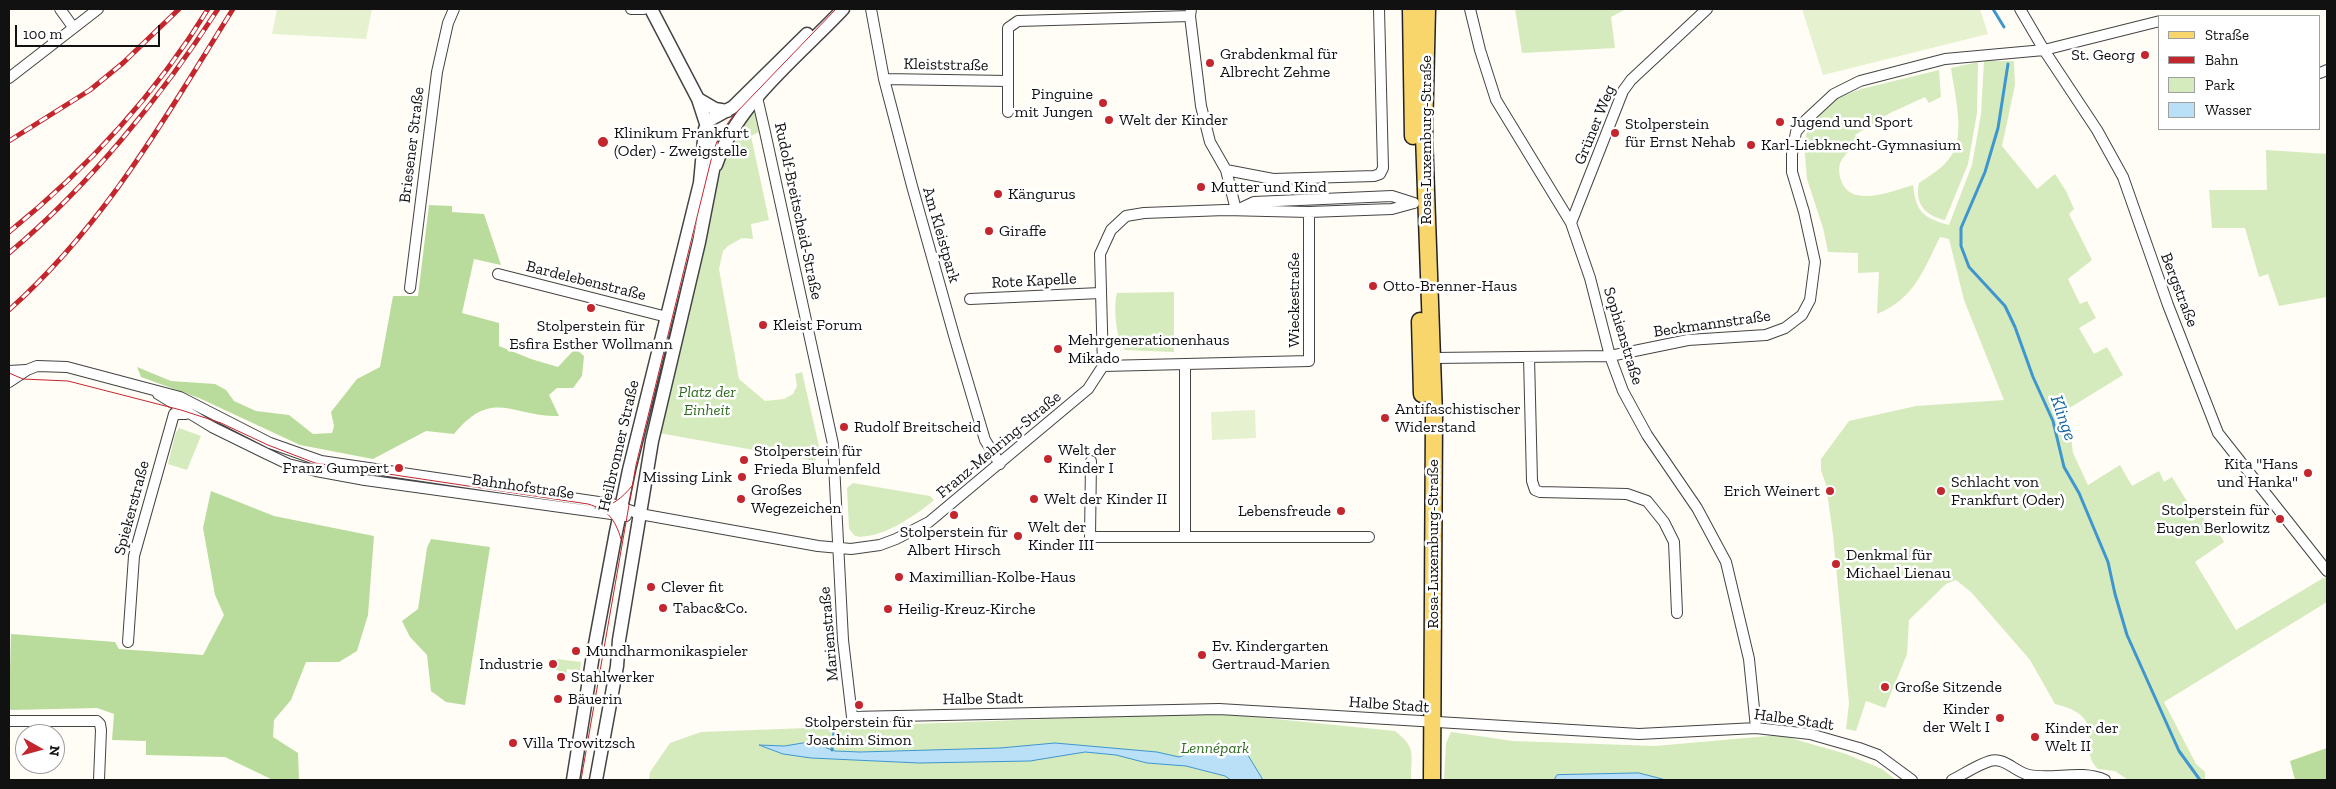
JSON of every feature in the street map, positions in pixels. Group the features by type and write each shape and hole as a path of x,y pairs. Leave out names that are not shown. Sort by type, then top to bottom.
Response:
{"main road":[{"name":"Rosa-Luxemburg-Straße","path":"1411,9 1427,354 1428,723 1432,780"},
{"name":"Rosa-Luxemburg-Straße","path":"1420,203 1424,135 1427,9"},
{"name":"Rosa-Luxemburg-Straße","path":"1423,780 1428,723"}],"street":[{"path":"60,9 73,28"},
{"path":"9,78 98,9"},
{"name":"Briesener Straße","path":"410,288 437,72 448,23 454,9"},
{"path":"631,9 644,9"},
{"name":"Heilbronner Straße","path":"596,780 617,666 619,640 652,440 713,177 712,145 698,99 651,9"},
{"name":"Heilbronner Straße","path":"657,9 660,24"},
{"path":"713,177 721,150 754,94 832,9"},
{"path":"731,131 720,134 712,130 706,122 754,94 843,9"},
{"name":"Am Kleistpark","path":"870,9 884,79 912,186 985,440 1000,464"},
{"path":"1226,170 1273,179 1374,176 1380,174 1383,168 1379,9"},
{"name":"Sophienstraße","path":"1470,9 1480,50 1496,100 1571,223 1590,278 1610,356 1623,392 1642,426 1697,508 1726,562 1749,659 1756,728"},
{"name":"Grüner Weg","path":"1571,223 1623,91 1630,80 1707,9"},
{"name":"Bergstraße","path":"2020,9 2044,50 2097,130 2123,177 2165,296 2218,433 2327,571"},
{"path":"1191,13 1201,106 1210,142 1226,170 1236,210"},
{"name":"Kleiststraße","path":"1008,112 1008,28 1018,21 1191,13"},
{"name":"Beckmannstraße","path":"1427,354 1529,357 1610,356 1688,340 1766,335 1785,328 1802,315 1810,300 1815,262 1804,212 1792,172 1792,154 1796,132 1834,94 1860,81 1945,59 2044,50 2158,22"},
{"name":"Kleiststraße","path":"884,79 1008,81"},
{"name":"Rudolf-Breitscheid-Straße","path":"754,94 826,408 836,472 838,548"},
{"path":"698,99 716,109 727,111"},
{"name":"Heilbronner Straße","path":"573,780 593,655 621,511 700,183 706,122"},
{"path":"1236,210 1254,202 1263,201 1392,196 1420,203"},
{"path":"1103,366 1100,254 1111,230 1126,216 1144,213 1236,210 1309,212 1392,209 1420,203"},
{"name":"Wieckestraße","path":"1103,366 1309,361 1309,212"},
{"name":"Bardelebenstraße","path":"498,274 667,317"},
{"name":"Rote Kapelle","path":"970,299 1100,293"},
{"path":"1529,357 1532,482 1535,490 1540,492 1627,494 1647,501 1664,522 1674,542 1677,613"},
{"path":"1185,364 1185,536"},
{"name":"Bahnhofstraße","path":"9,371 27,370 51,365 67,367 180,397 270,443 321,461 640,514"},
{"name":"Franz-Mehring-Straße","path":"640,514 838,548 872,546 896,540 916,530 952,504 1000,464 1088,389 1103,366"},
{"name":"Bahnhofstraße","path":"9,382 27,370"},
{"name":"Bahnhofstraße","path":"148,388 190,415 288,464 326,473 621,511"},
{"name":"Bahnhofstraße","path":"174,414 218,417"},
{"name":"Spiekerstraße","path":"128,642 134,556 174,414"},
{"path":"1091,461 1090,537 1369,537"},
{"name":"Marienstraße","path":"838,548 843,640 852,717"},
{"name":"Halbe Stadt","path":"852,717 1219,709 1428,723 1639,734 1756,728 1810,734 1846,744 1878,755 1912,780"},
{"path":"9,721 97,721 102,730 99,780"},
{"path":"1952,780 1991,761 2008,763 2027,774 2075,774 2105,780"}],"green space":[{"path":"277,9 372,9 366,39 272,34"},
{"path":"1515,9 1626,9 1611,17 1615,48 1522,53"},
{"path":"1802,9 1980,9 1988,34 1823,75"},
{"path":"1984,61 2014,61 2015,85 2002,146 2037,189 2055,174 2066,191 2074,209 2069,214 2092,260 2068,279 2080,304 2087,301 2096,318 2079,328 2094,354 2107,347 2123,375 2063,412 2070,429 2073,453 2088,485 2120,465 2132,486 2159,471 2164,482 2172,477 2198,519 2202,516 2212,532 2217,530 2224,542 2195,562 2236,630 2325,577 2327,579 2327,602 2164,702 2196,764 2205,772 2205,780 2128,780 2115,771 2098,769 2092,760 2088,725 2083,717 2072,710 2055,704 2030,660 1971,592 1956,580 1946,584 1909,620 1907,654 1885,708 1866,701 1856,731 1846,729 1849,703 1833,535 1826,485 1821,470 1821,459 1849,421 1916,406 2004,400 1964,300 1949,239 1940,237 1916,283 1909,292 1890,308 1877,314 1879,272 1858,273 1858,253 1828,252 1823,228 1807,179 1804,144 1809,122 1837,98 1861,89 1939,70 1941,97 1929,103 1925,97 1890,113 1855,135 1859,141 1843,158 1839,170 1841,180 1846,189 1853,194 1862,196 1884,194 1913,185 1916,202 1922,212 1933,220 1949,225 1972,165 1981,114"},
{"path":"1978,62 1977,113 1968,164 1945,220 1932,215 1923,208 1918,197 1919,183 1936,171 1951,156 1958,137 1958,113 1951,68"},
{"name":"Platz der Einheit","path":"755,109 761,131 751,136 769,220 751,224 753,239 742,238 728,246 723,251 719,269 739,379 765,401 784,399 793,394 797,386 795,374 802,372 819,446 815,461 659,433 712,200 733,143"},
{"path":"2266,150 2327,154 2327,297 2279,306 2268,274 2259,277 2245,228 2212,228 2209,190 2267,190"},
{"path":"429,205 452,206 452,212 484,214 501,265 474,259 462,313 499,323 499,346 531,359 558,367 573,351 577,350 584,356 582,376 573,388 557,388 549,395 559,416 492,408 480,412 468,420 454,434 426,431 373,459 300,445 199,398 141,377 137,367 171,381 215,384 226,390 234,401 256,411 289,415 313,434 332,433 334,426 331,412 357,379 380,367 393,296 418,296"},
{"path":"1174,292 1174,352 1125,350 1119,339 1116,323 1115,306 1117,293"},
{"path":"1255,410 1256,438 1212,440 1211,412"},
{"path":"179,428 201,436 187,470 168,464 175,435"},
{"path":"853,483 930,496 934,500 897,526 875,535 855,536 849,529 847,488"},
{"path":"211,491 274,516 374,536 368,615 357,651 339,662 306,662 291,700 274,720 273,737 298,753 299,780 273,780 225,757 146,755 146,741 112,740 114,714 97,708 11,710 9,707 11,634 115,642 119,649 203,655 224,615 215,595 203,528"},
{"path":"431,539 490,547 465,705 446,702 431,691 427,655 410,637 402,621 418,609 427,548"},
{"path":"557,659 581,662 580,671 567,669 567,673 556,670"},
{"name":"Lennépark","path":"1178,714 1225,714 1395,731 1410,747 1412,758 1411,780 649,780 650,772 670,743 701,732"},
{"path":"1451,732 1513,741 1655,746 1780,735 1846,754 1882,769 1896,780 1444,780 1446,743"},
{"path":"2327,748 2327,780 2295,780 2290,761"}],"water":[{"path":"810,742 835,751 860,752 1000,748 1055,743 1157,752 1179,757 1196,751 1243,747 1263,780 1231,780 1225,776 1186,766 1147,763 1116,755 1085,752 1030,761 919,763 811,758 783,754 759,745 784,746"},
{"path":"1639,773 1666,780 1554,780 1557,775"}],"waterway":[{"name":"Klinge","path":"1993,9 2004,27"},
{"name":"Klinge","path":"2008,64 1998,128 1985,172 1961,228 1961,246 1969,267 2005,306 2015,327 2033,377 2053,421 2064,467 2079,493 2108,562 2127,635 2179,751 2200,780"},
{"path":"832,750 834,732"}],"tram line":[{"path":"581,780 636,465 713,152 720,134 733,116 836,9"},
{"path":"9,373 23,379 68,381 181,410 221,423 268,445 315,463 588,504 601,509 610,516 621,539"},
{"path":"595,508 601,508 616,501 632,486"}],"railway":[{"path":"9,141 90,90 123,63 179,9"},
{"path":"9,232 66,182 118,129 166,71 208,9"},
{"path":"9,253 67,199 122,139 173,75 218,9"},
{"path":"9,310 44,276 105,205 158,129 233,9"}],"place":[{"name":"St. Georg","path":"2145,55"},
{"name":"Grabdenkmal für Albrecht Zehme","path":"1210,63"},
{"name":"Pinguine mit Jungen","path":"1103,103"},
{"name":"Welt der Kinder","path":"1109,120"},
{"name":"Jugend und Sport","path":"1780,122"},
{"name":"Stolperstein für Ernst Nehab","path":"1615,133"},
{"name":"Klinikum Frankfurt (Oder) - Zweigstelle","path":"603,142"},
{"name":"Karl-Liebknecht-Gymnasium","path":"1751,145"},
{"name":"Mutter und Kind","path":"1201,187"},
{"name":"Kängurus","path":"998,194"},
{"name":"Giraffe","path":"989,231"},
{"name":"Otto-Brenner-Haus","path":"1373,286"},
{"name":"Stolperstein für Esfira Esther Wollmann","path":"591,308"},
{"name":"Kleist Forum","path":"763,325"},
{"name":"Mehrgenerationenhaus Mikado","path":"1058,349"},
{"name":"Antifaschistischer Widerstand","path":"1385,418"},
{"name":"Rudolf Breitscheid","path":"844,427"},
{"name":"Welt der Kinder I","path":"1048,459"},
{"name":"Stolperstein für Frieda Blumenfeld","path":"744,460"},
{"name":"Franz Gumpert","path":"399,468"},
{"name":"Kita \"Hans und Hanka\"","path":"2308,473"},
{"name":"Missing Link","path":"742,477"},
{"name":"Erich Weinert","path":"1830,491"},
{"name":"Schlacht von Frankfurt (Oder)","path":"1941,491"},
{"name":"Großes Wegezeichen","path":"741,499"},
{"name":"Welt der Kinder II","path":"1034,499"},
{"name":"Lebensfreude","path":"1341,511"},
{"name":"Stolperstein für Albert Hirsch","path":"954,515"},
{"name":"Stolperstein für Eugen Berlowitz","path":"2280,519"},
{"name":"Welt der Kinder III","path":"1018,536"},
{"name":"Denkmal für Michael Lienau","path":"1836,564"},
{"name":"Maximillian-Kolbe-Haus","path":"899,577"},
{"name":"Clever fit","path":"651,587"},
{"name":"Tabac&Co.","path":"663,608"},
{"name":"Heilig-Kreuz-Kirche","path":"888,609"},
{"name":"Mundharmonikaspieler","path":"576,651"},
{"name":"Ev. Kindergarten Gertraud-Marien","path":"1202,655"},
{"name":"Industrie","path":"553,664"},
{"name":"Stahlwerker","path":"561,677"},
{"name":"Große Sitzende","path":"1885,687"},
{"name":"Bäuerin","path":"558,699"},
{"name":"Stolperstein für Joachim Simon","path":"859,705"},
{"name":"Kinder der Welt I","path":"2000,718"},
{"name":"Kinder der Welt II","path":"2035,737"},
{"name":"Villa Trowitzsch","path":"513,743"}]}
